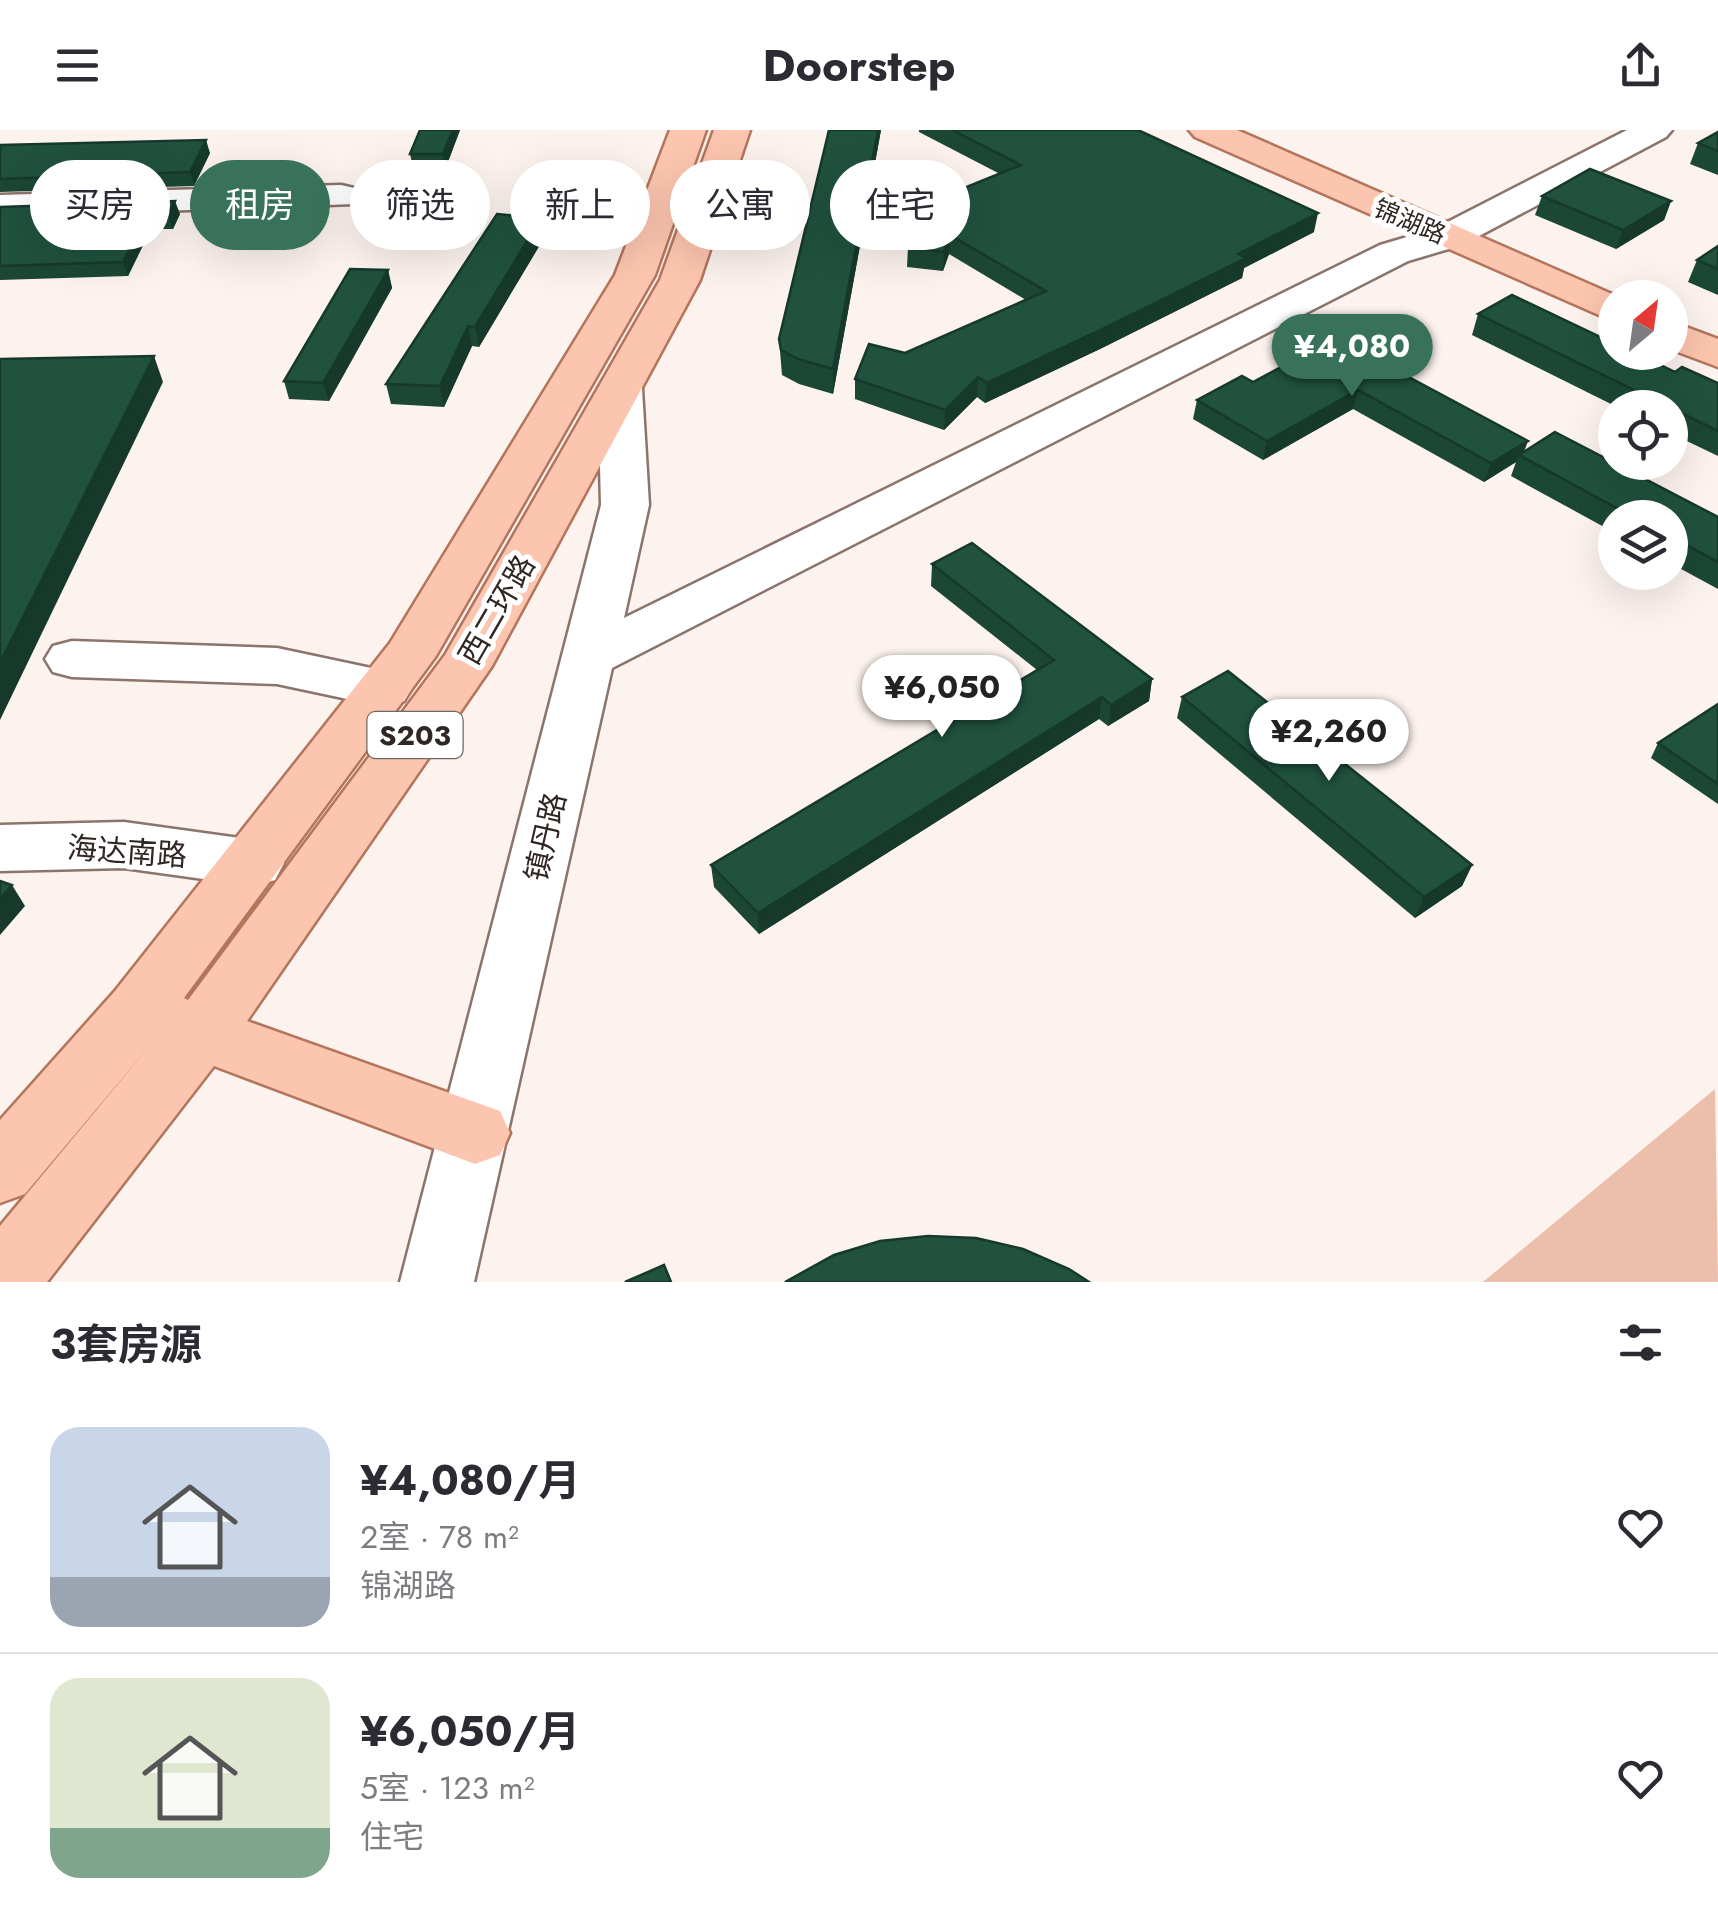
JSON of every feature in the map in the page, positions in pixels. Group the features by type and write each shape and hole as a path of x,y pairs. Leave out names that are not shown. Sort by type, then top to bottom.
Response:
{"main road":[{"name":"西二环路","path":"1,1282 201,1032 466,666 595,386 688,130"},
{"name":"西二环路","path":"0,1172 138,1010 254,864 385,688 595,386 680,280 732,130"},
{"name":"锦湖路","path":"1207,130 1598,303"},
{"path":"1688,342 1718,354"},
{"path":"138,1010 475,1132"}],"street":[{"path":"588,658 1394,253 1448,238 1654,130"},
{"path":"0,206 341,196"},
{"name":"镇丹路","path":"437,1282 625,505 595,386"},
{"path":"72,659 278,666 385,688"},
{"name":"海达南路","path":"0,848 124,846 254,864"}],"shaded area":[{"path":"1715,1089 1718,1282 1483,1282"}],"building":[{"path":"420,130 453,130 443,154 410,154"},
{"path":"829,130 878,130 872,160 830,160 830,250 855,250 833,369 781,350 779,339 800,250 810,250 810,209"},
{"path":"952,130 1138,130 1318,213 1238,254 1246,258 1102,329 987,383 978,377 945,410 855,379 869,344 905,353 1046,291 970,247 970,186 1021,165"},
{"path":"1718,132 1718,151 1698,143"},
{"path":"206,140 196,160 190,160 190,172 170,173 170,160 30,160 30,178 0,179 0,145"},
{"path":"1590,169 1671,201 1623,230 1542,196"},
{"path":"30,206 30,250 129,250 123,262 0,266 0,207"},
{"path":"497,214 510,215 510,250 522,250 475,327 468,326 440,386 386,384 473,250 490,250 490,225"},
{"path":"1718,246 1718,269 1697,260"},
{"path":"350,269 388,270 323,383 284,381"},
{"path":"1512,295 1598,336 1598,370 1688,370 1718,383 1718,431 1688,416 1688,390 1634,390 1478,314"},
{"path":"1336,338 1528,441 1491,463 1358,390 1267,441 1197,400 1242,376 1253,382"},
{"path":"154,356 0,663 0,359"},
{"path":"1555,432 1598,454 1598,480 1647,480 1685,500 1602,500 1519,455"},
{"path":"1688,501 1718,517 1718,562 1688,546"},
{"path":"972,543 1152,679 1111,705 1102,697 758,913 711,865 1054,660 932,564"},
{"path":"1228,671 1472,865 1424,897 1182,697"},
{"path":"1718,704 1718,784 1658,743"},
{"path":"0,881 12,885 0,899"},
{"path":"928,1236 976,1238 1023,1249 1089,1282 785,1282 834,1255 880,1241"},
{"path":"664,1265 671,1282 625,1282"}]}
